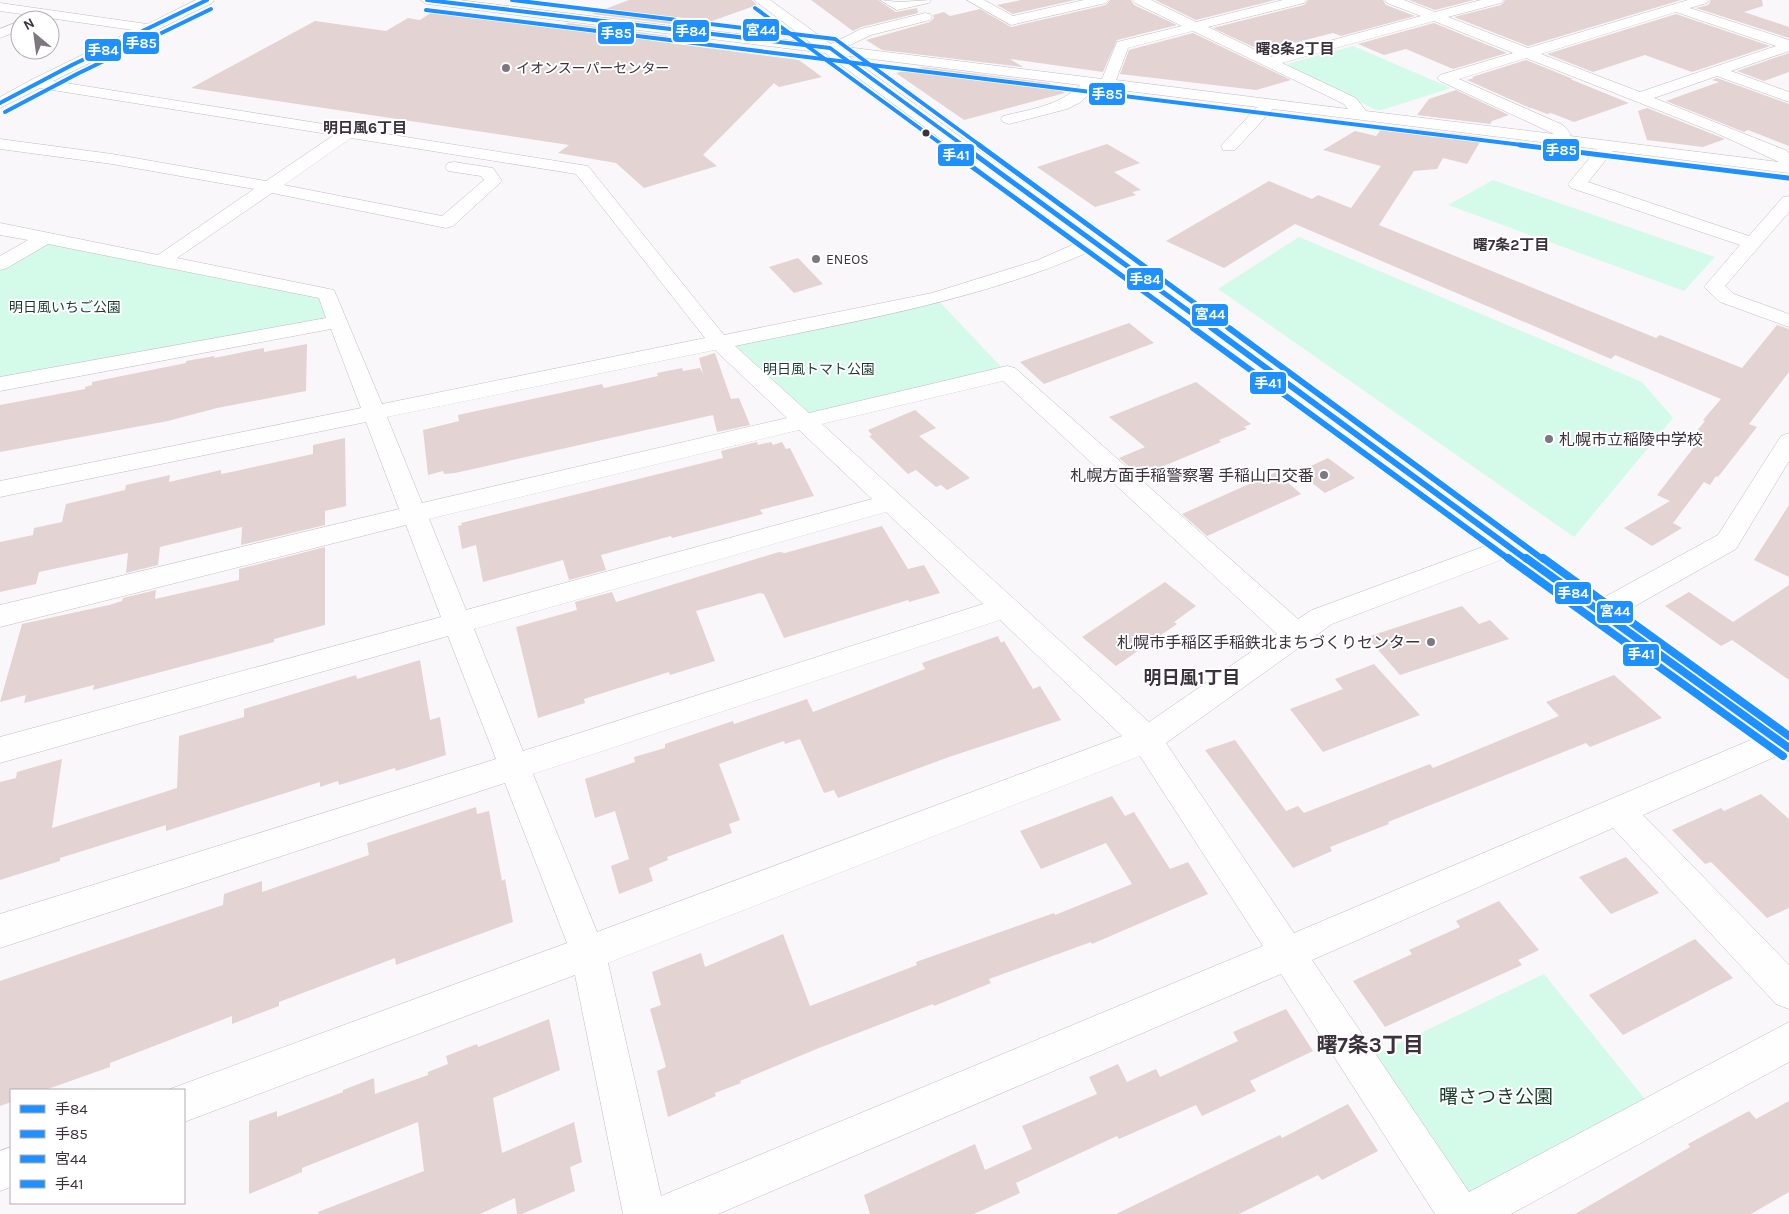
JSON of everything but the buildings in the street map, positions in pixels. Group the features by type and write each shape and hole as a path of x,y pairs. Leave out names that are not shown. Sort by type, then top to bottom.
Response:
{"street":[{"path":"0,103 36,83 207,0"},
{"path":"427,0 1789,168"},
{"path":"761,0 832,49 1600,613 1784,745"},
{"path":"887,0 896,6 924,0"},
{"path":"974,0 1011,21 1101,0"},
{"path":"1140,0 1350,101 1361,115"},
{"path":"1009,119 1076,99 1099,83 1122,45 1299,0"},
{"path":"1392,0 1771,151 1789,161"},
{"path":"1268,62 1496,0"},
{"path":"1654,0 1789,45"},
{"path":"1572,141 1557,128 1445,78 1702,0"},
{"path":"0,8 15,10"},
{"path":"60,16 148,28"},
{"path":"832,49 848,38 871,29 925,17"},
{"path":"1639,98 1789,45"},
{"path":"924,47 930,51 935,62"},
{"path":"1003,71 1014,57"},
{"path":"1717,71 1789,97"},
{"path":"36,83 582,170 719,342 1148,740 1458,1214"},
{"path":"1229,146 1269,104"},
{"path":"161,261 348,133"},
{"path":"0,144 46,150 268,188 446,222 493,181 487,172 440,164"},
{"path":"328,146 394,157"},
{"path":"1609,146 1578,184 1752,243"},
{"path":"1789,200 1714,287 1727,298 1789,322"},
{"path":"0,229 327,294 372,413 588,953 644,1214"},
{"path":"0,264 45,238"},
{"path":"0,489 936,298 1045,264 1095,242"},
{"path":"0,384 337,322"},
{"path":"0,616 413,514 1006,373 1297,634"},
{"path":"1600,613 1727,542 1789,441"},
{"path":"0,750 892,502"},
{"path":"185,1103 588,953 1148,740 1322,617 1509,546"},
{"path":"0,931 1006,607"},
{"path":"669,1214 1619,812 1784,745"},
{"path":"1619,812 1789,990"},
{"path":"1469,1214 1789,1041"}],"green space":[{"path":"1353,46 1451,88 1382,110 1376,110 1287,66 1290,63"},
{"path":"1493,180 1715,257 1684,291 1448,205"},
{"path":"1299,237 1642,382 1673,418 1574,537 1218,289"},
{"name":"明日風いちご公園","path":"45,238 327,294 337,322 0,384 0,264"},
{"name":"明日風トマト公園","path":"936,298 1007,373 803,420 719,342"},
{"name":"曙さつき公園","path":"1544,974 1657,1114 1469,1214 1360,1062"}],"transit line":[{"name":"手84","path":"0,103 72,65 207,0"},
{"name":"手84","path":"427,0 830,48 1600,613 1789,748"},
{"name":"宮44","path":"512,0 835,39 1606,605 1789,736"},
{"name":"手41","path":"755,8 1594,621 1783,756"},
{"name":"手85","path":"5,112 77,74 211,9"},
{"name":"手85","path":"426,10 1788,178"}],"place":[{"name":"イオンスーパーセンター","path":"506,68"},
{"name":"ENEOS","path":"816,259"},
{"name":"札幌市立稲陵中学校","path":"1549,439"},
{"name":"札幌方面手稲警察署 手稲山口交番","path":"1324,475"},
{"name":"札幌市手稲区手稲鉄北まちづくりセンター","path":"1431,642"}],"district":[{"name":"曙8条2丁目","path":"1295,49"},
{"name":"明日風6丁目","path":"365,128"},
{"name":"曙7条2丁目","path":"1511,245"},
{"name":"明日風1丁目","path":"1192,678"},
{"name":"曙7条3丁目","path":"1370,1045"}]}
